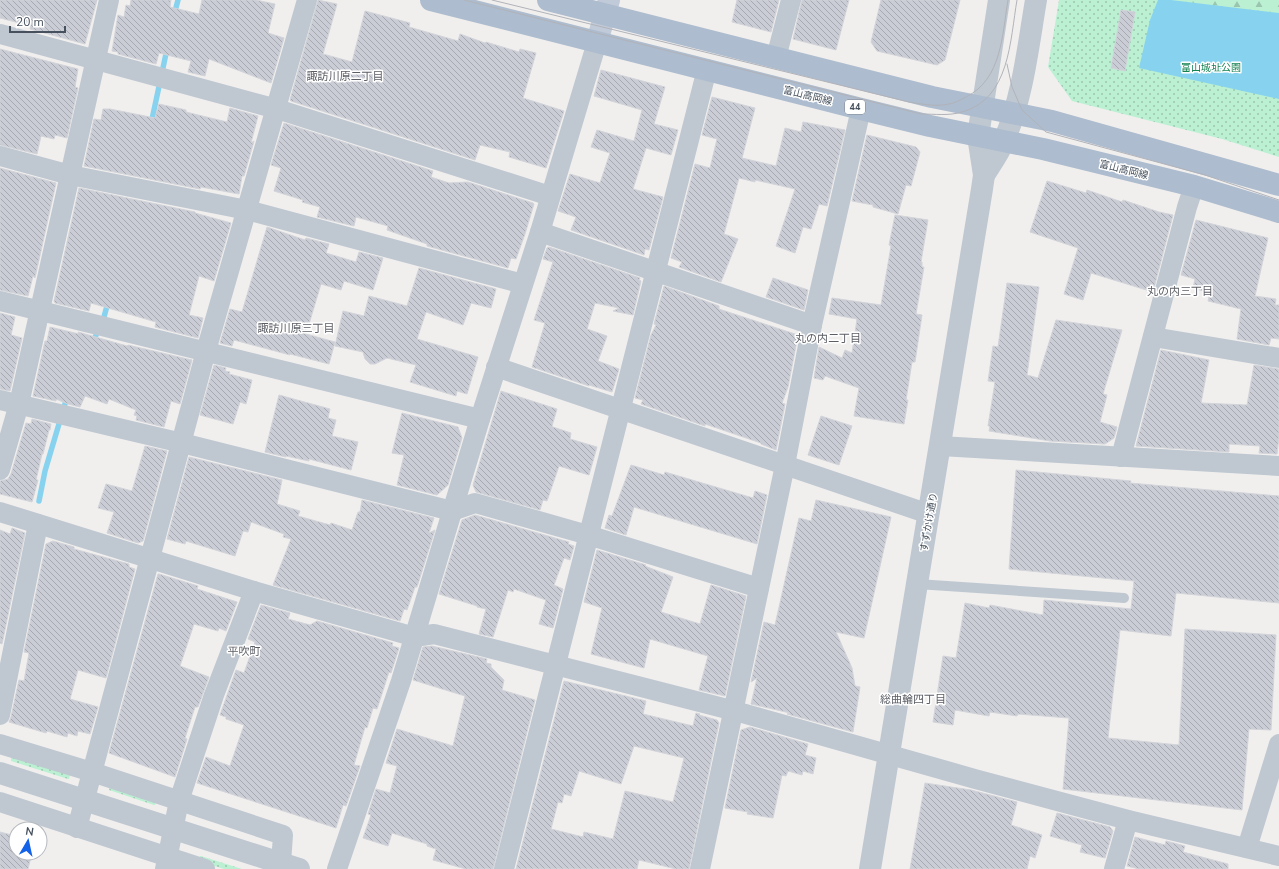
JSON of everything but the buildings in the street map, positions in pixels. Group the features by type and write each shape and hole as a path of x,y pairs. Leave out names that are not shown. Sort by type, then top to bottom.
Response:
{"main road":[{"name":"富山高岡線","path":"431,0 861,109 1004,142 1043,149 1194,186 1279,212"},
{"path":"548,0 607,7 776,58 932,96 1052,122 1279,185"},
{"path":"597,42 607,7"}],"street":[{"path":"0,470 19,404 109,0"},
{"path":"77,828 151,559 206,351 307,0"},
{"path":"776,58 790,0"},
{"path":"984,175 978,136 999,0"},
{"path":"984,175 1004,142 1014,114 1024,71 1036,0"},
{"path":"0,34 276,109 550,196"},
{"path":"337,869 415,637 480,419 540,232 597,42"},
{"path":"504,869 707,69"},
{"path":"700,869 786,465 812,325 861,109"},
{"path":"0,156 70,175 247,210 523,284"},
{"name":"すずかけ通り","path":"870,869 890,755 984,175"},
{"path":"1121,456 1194,186"},
{"path":"540,232 812,325"},
{"path":"0,301 39,312 206,351 480,419"},
{"path":"1153,337 1279,358"},
{"path":"496,367 929,514"},
{"path":"0,400 182,443 452,511 475,503 588,535 759,588"},
{"path":"940,446 1279,466"},
{"path":"0,512 254,591 415,637 434,634 734,711 1128,820 1279,856"},
{"path":"0,715 38,524"},
{"path":"166,863 179,801 214,695 254,591"},
{"path":"0,744 92,772 283,835 286,867 173,828 0,773"},
{"path":"1247,848 1279,744"},
{"path":"0,802 77,828 166,863 205,869"},
{"path":"1114,869 1128,820"}],"lane":[{"path":"917,584 1124,598"}],"green space":[{"name":"富山城址公園","path":"1059,0 1279,0 1279,157 1222,139 1072,101 1048,67"},
{"path":"1171,0 1279,0 1279,13"},
{"path":"11,756 70,775 69,779 11,761"},
{"path":"109,786 156,801 155,805 109,790"},
{"path":"200,856 242,869 224,869 199,861"}],"water":[{"path":"1158,0 1171,0 1279,13 1279,99 1139,68 1150,20"}],"waterway":[{"path":"174,15 178,0"},
{"path":"151,124 167,49"},
{"path":"93,342 104,317 108,302"},
{"path":"39,501 45,471 67,397"}],"tram line":[{"path":"464,0 921,114 952,114 962,112 978,105 990,95 999,81 1005,66 1017,0"},
{"path":"492,0 909,102 929,105 944,105 953,103 978,89 987,79 994,68 1002,41 1008,0"},
{"path":"1007,64 1012,87 1022,110 1046,132 1205,175 1279,200"}],"district":[{"name":"諏訪川原二丁目","path":"345,76"},
{"name":"丸の内三丁目","path":"1180,291"},
{"name":"諏訪川原三丁目","path":"296,328"},
{"name":"丸の内二丁目","path":"828,338"},
{"name":"平吹町","path":"244,651"},
{"name":"総曲輪四丁目","path":"913,699"}]}
